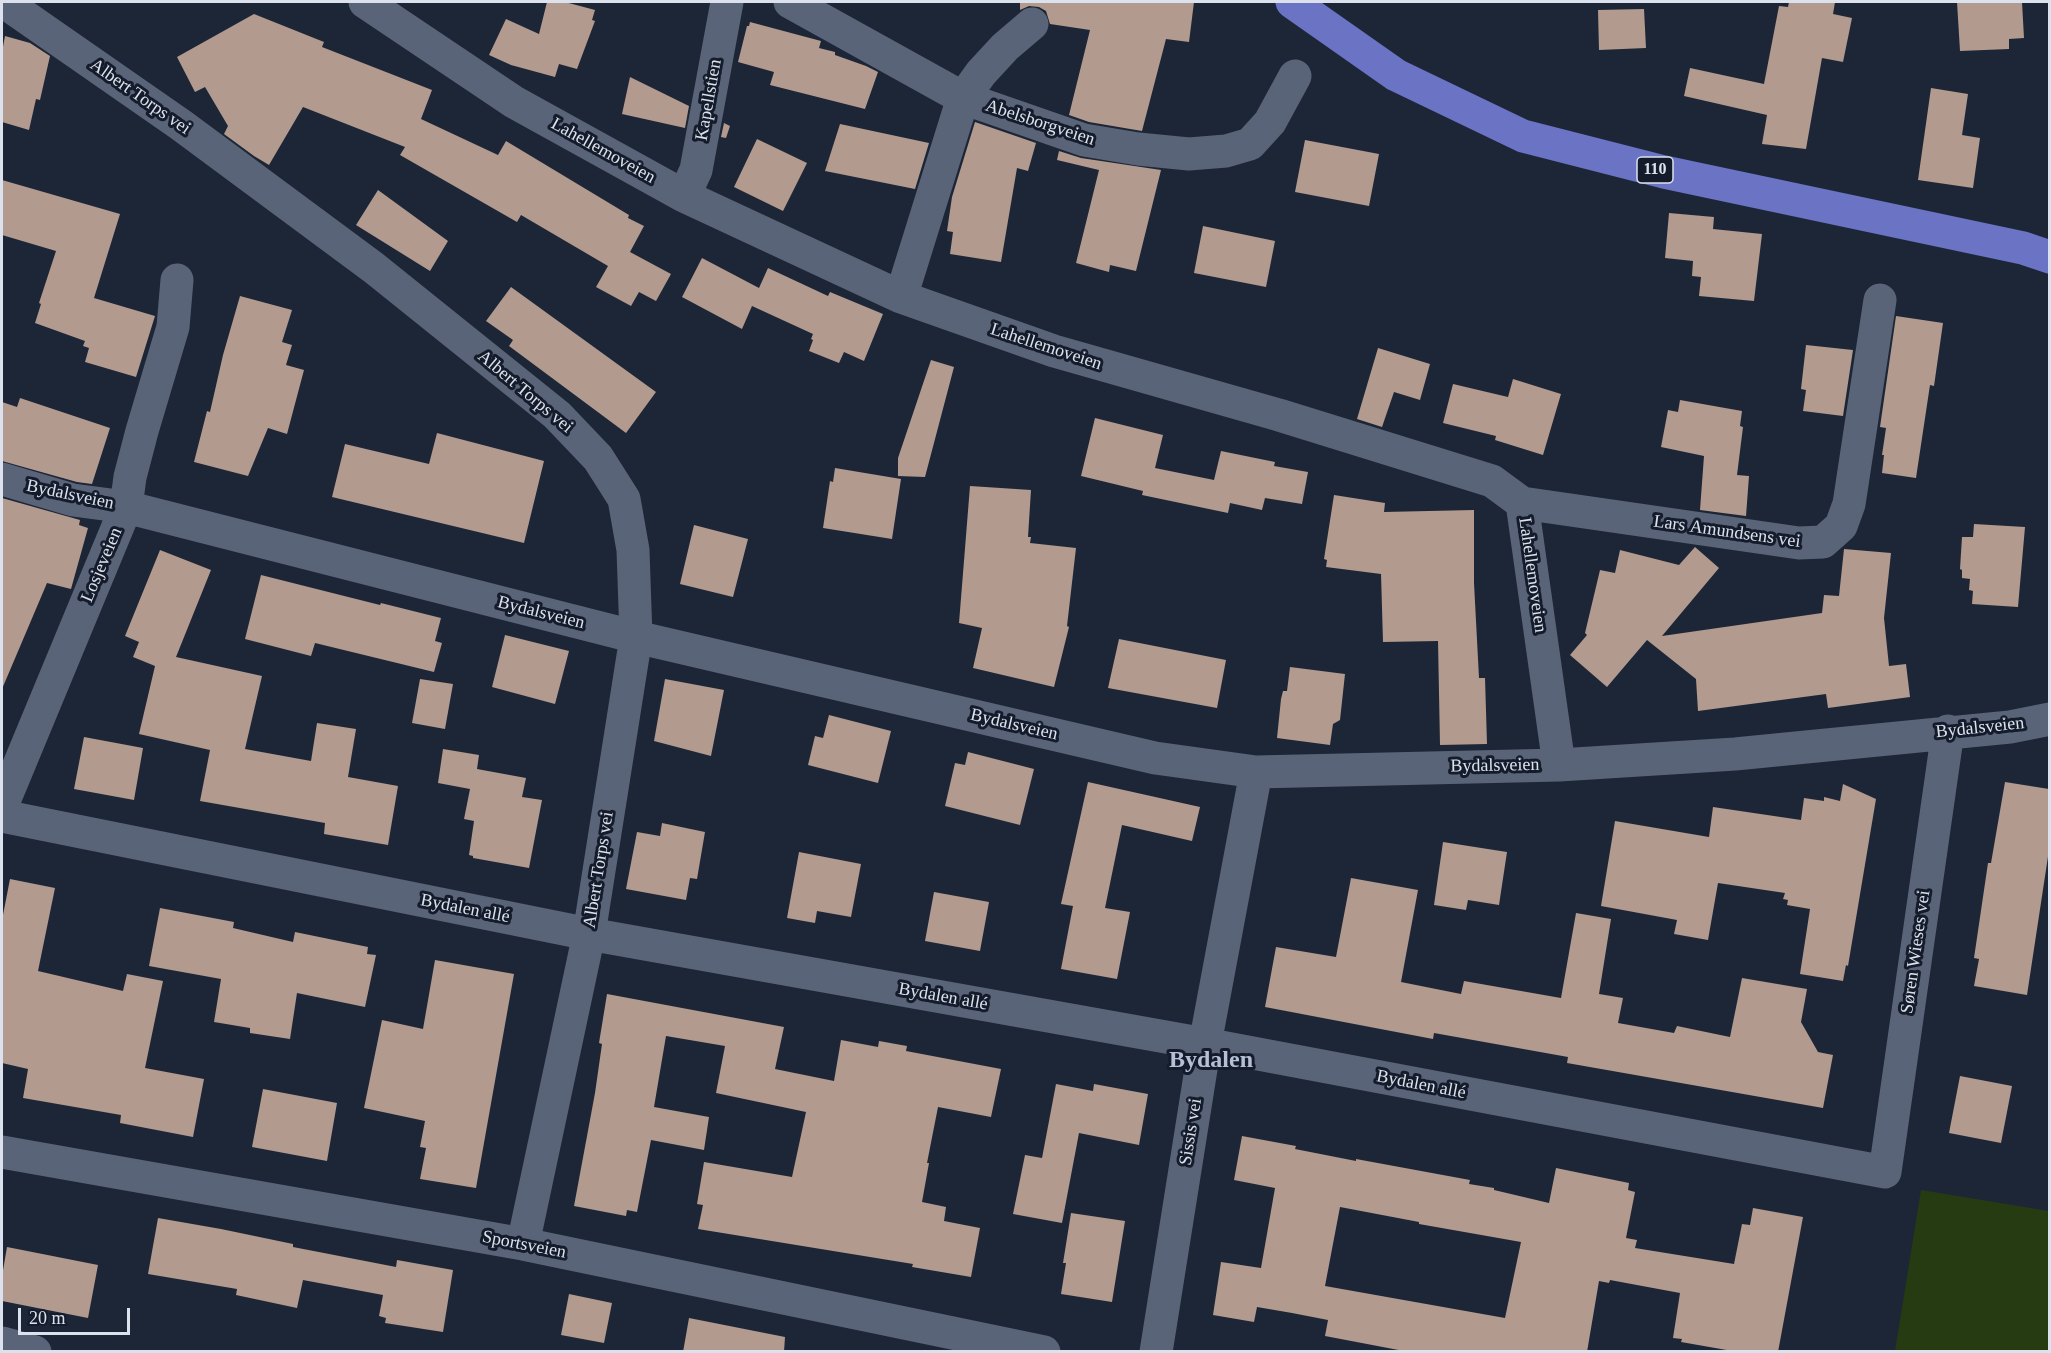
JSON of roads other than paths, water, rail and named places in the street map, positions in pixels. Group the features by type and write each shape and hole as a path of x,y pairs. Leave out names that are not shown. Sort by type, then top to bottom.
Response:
{"highway":[{"name":"110","path":"1292,2 1396,75 1523,136 1664,172 2024,248 2049,256"}],"street":[{"name":"Albert Torps vei","path":"4,2 172,119 374,268 557,415 598,458 624,499 633,550 636,638 590,934 523,1244"},
{"name":"Lahellemoveien","path":"364,2 514,102 684,196 901,297 1054,351 1279,415 1492,481 1522,503 1559,765"},
{"name":"Kapellstien","path":"684,196 696,170 727,2"},
{"name":"Abelsborgveien","path":"790,2 963,98 1084,140 1138,149 1178,153 1226,151 1250,144 1270,123 1295,76"},
{"name":"Abelsborgveien","path":"901,297 963,98 981,73 1005,47 1032,24"},
{"name":"Losjeveien","path":"2,806 126,507 130,477 142,431 173,327 177,280"},
{"name":"Lars Amundsens vei","path":"1522,503 1799,543 1823,542 1841,526 1849,504 1880,300"},
{"name":"Bydalsveien","path":"2,479 73,500 126,507 636,638 1155,758 1256,772 1559,765 1735,754 2010,726 2049,719"},
{"name":"Søren Wieses vei","path":"1885,1172 1948,731"},
{"name":"Sissis vei","path":"1156,1352 1205,1044 1256,772"},
{"name":"Bydalen allé","path":"2,816 590,934 1205,1044 1885,1172"},
{"name":"Sportsveien","path":"2,1152 523,1244 1044,1352"},
{"path":"2,1343 35,1352"}],"district":[{"name":"Bydalen","path":"1211,1061"}]}
